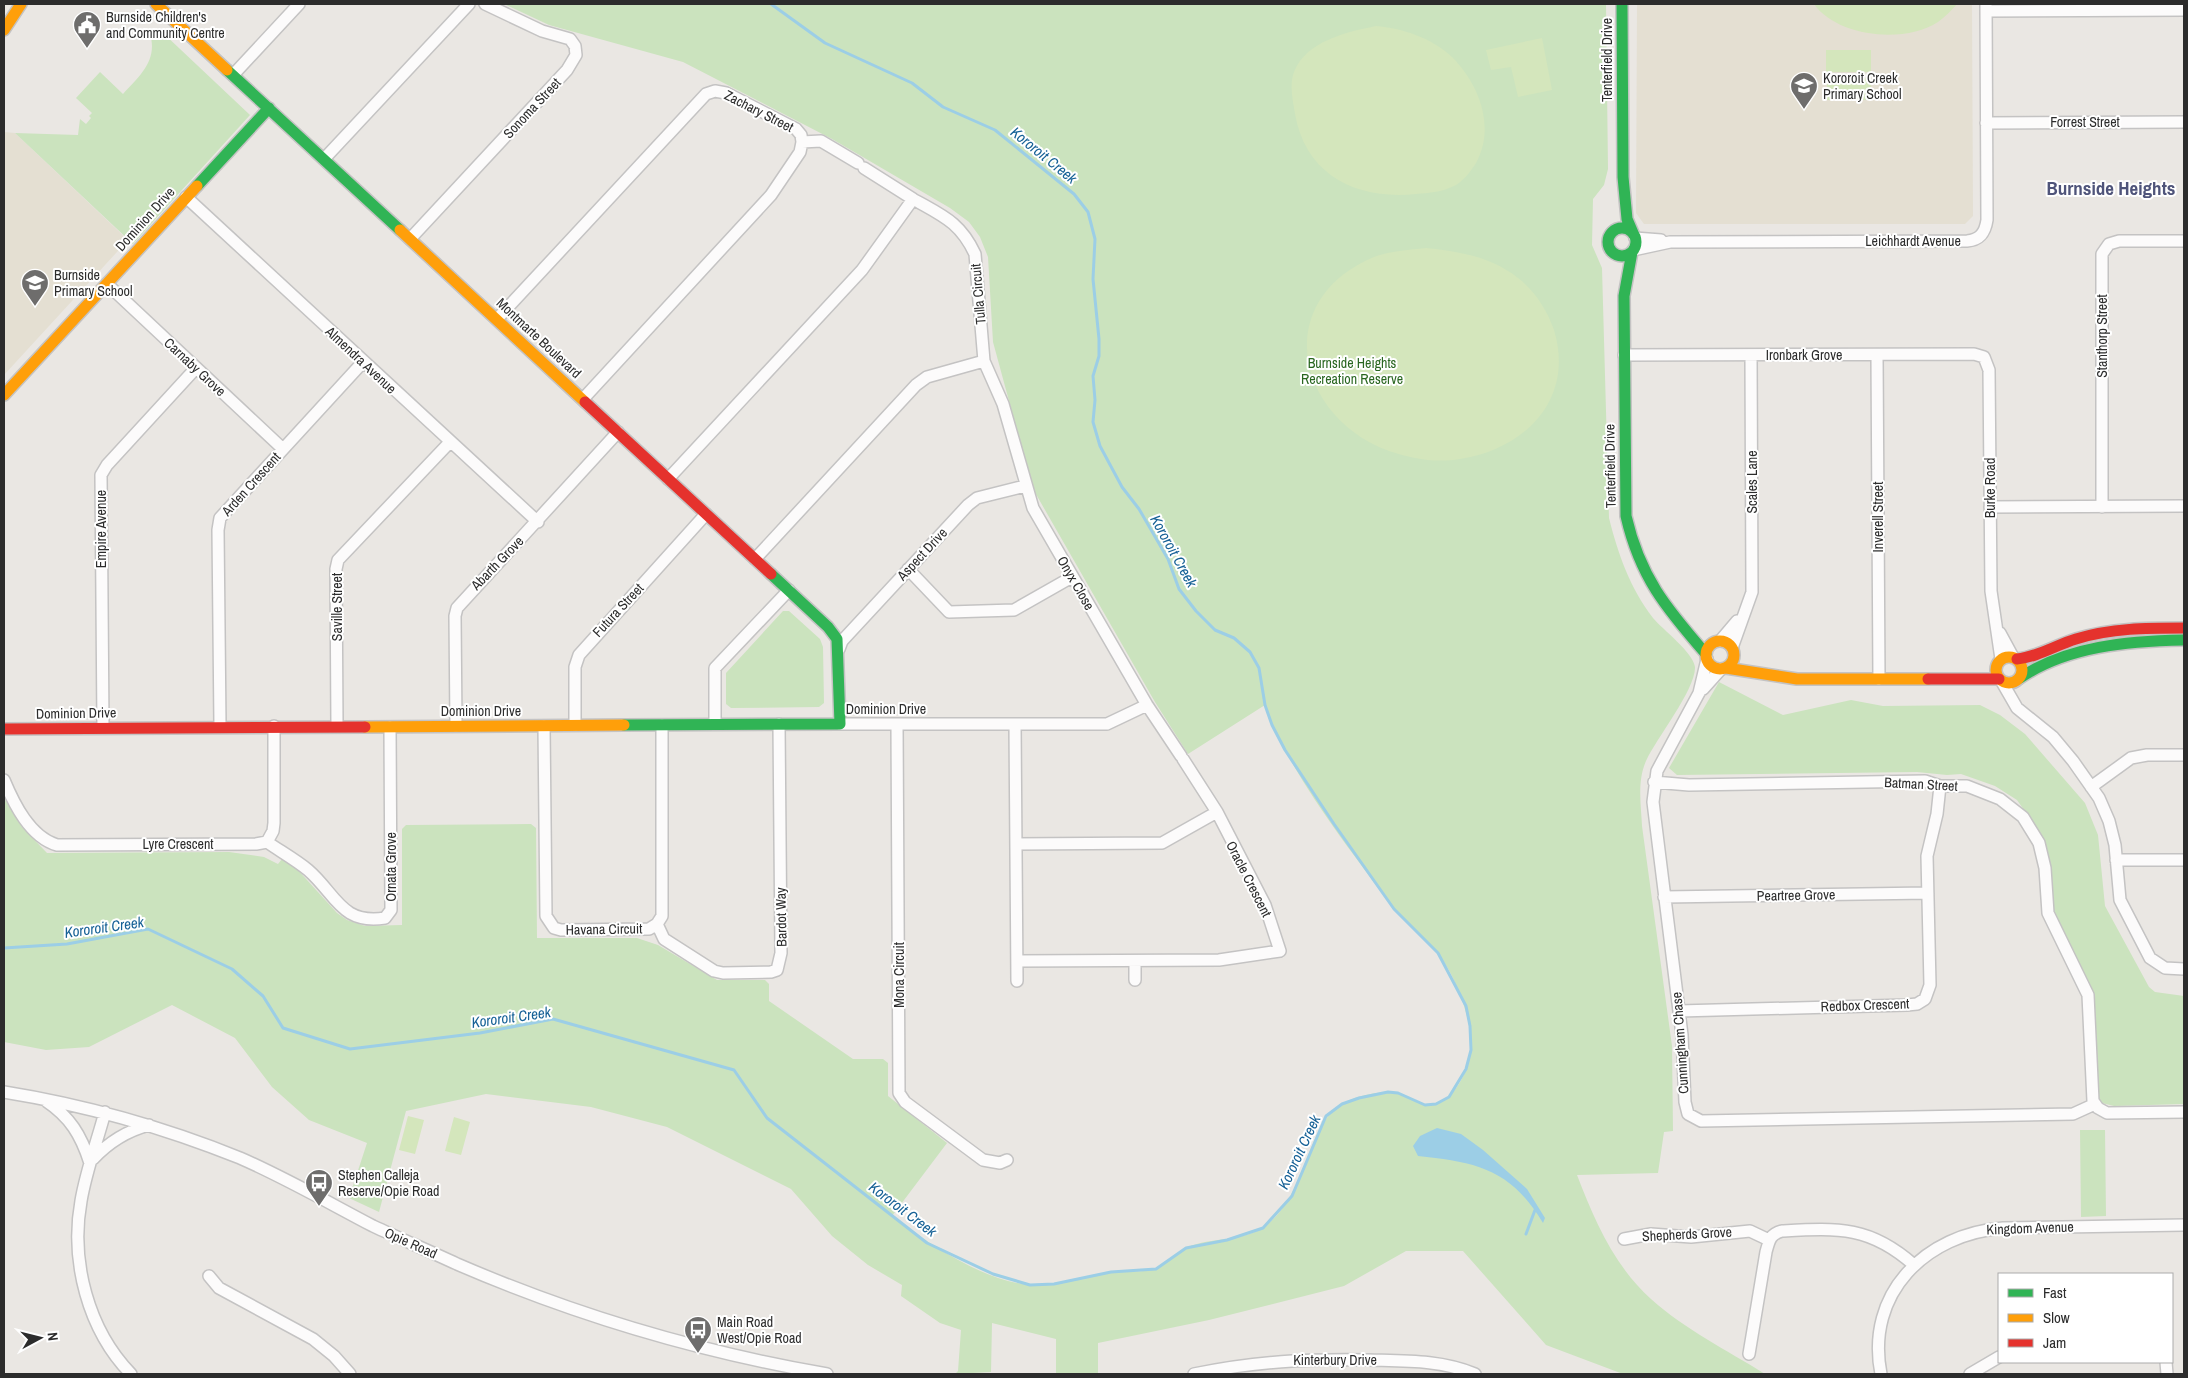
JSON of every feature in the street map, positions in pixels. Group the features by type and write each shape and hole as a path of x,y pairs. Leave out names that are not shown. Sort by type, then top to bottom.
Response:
{"street":[{"path":"4,30 22,4"},
{"name":"Montmarte Boulevard","path":"156,4 828,627 837,639 839,649 840,724"},
{"path":"233,75 299,4"},
{"path":"324,159 469,4"},
{"name":"Sonoma Street","path":"410,239 567,70 576,55 575,46 570,39 542,31 485,4"},
{"name":"Tenterfield Drive","path":"1622,4 1622,177 1626,219 1634,235"},
{"path":"1986,7 2184,10"},
{"name":"Leichhardt Avenue","path":"1634,235 1670,242 1976,239 1984,232 1987,220 1986,7"},
{"name":"Zachary Street","path":"496,319 706,94 719,91 796,128 801,134 800,152 771,195 583,399"},
{"name":"Dominion Drive","path":"4,395 269,108"},
{"name":"Forrest Street","path":"1986,123 2184,122"},
{"name":"Tulla Circuit","path":"802,142 821,140 913,199 952,221 971,247 976,264 984,361"},
{"name":"Tenterfield Drive","path":"1611,235 1616,220 1622,177"},
{"name":"Almendra Avenue","path":"186,197 538,522"},
{"path":"668,478 862,270 913,199"},
{"path":"1621,229 1634,235 1633,251 1624,256 1613,253 1608,243 1611,235 1621,229"},
{"name":"Stanthorp Street","path":"2102,507 2102,254 2109,244 2119,241 2184,241"},
{"name":"Leichhardt Avenue","path":"1633,251 1670,242"},
{"name":"Tenterfield Drive","path":"1633,251 1628,264 1624,296 1624,499 1629,534 1647,581 1706,656"},
{"name":"Tenterfield Drive","path":"1613,253 1620,274 1624,296"},
{"name":"Carnaby Grove","path":"107,284 283,449"},
{"name":"Ironbark Grove","path":"1624,355 1974,354 1984,358"},
{"name":"Scales Lane","path":"1733,650 1747,607 1752,598 1753,584 1751,355"},
{"name":"Inverell Street","path":"1877,355 1879,679"},
{"name":"Burke Road","path":"1984,358 1990,370 1991,591 2000,660"},
{"path":"755,559 916,385 927,377 984,361"},
{"name":"Onyx Close","path":"984,361 1003,404 1032,508 1147,705 1182,758"},
{"name":"Arden Crescent","path":"220,726 219,523 223,513 363,362"},
{"name":"Empire Avenue","path":"103,727 102,475 107,464 196,368"},
{"name":"Abarth Grove","path":"456,726 455,616 457,608 538,522 618,432"},
{"name":"Saville Street","path":"337,726 336,569 338,560 450,442"},
{"name":"Aspect Drive","path":"839,649 842,641 968,505 977,498 1025,486"},
{"path":"1990,507 2184,506"},
{"name":"Futura Street","path":"576,725 575,667 579,656 706,514"},
{"path":"908,569 949,612 1014,610 1072,577"},
{"path":"714,724 715,668 789,590"},
{"name":"Scales Lane","path":"1718,641 1747,607"},
{"name":"Burke Road","path":"1995,620 2015,658"},
{"name":"Tenterfield Drive","path":"1678,622 1702,637 1718,641"},
{"path":"1962,679 1984,671 2000,660 2036,656 2060,644 2092,634 2125,629 2184,628"},
{"path":"1762,672 1718,641 1709,646 1706,656 1713,667 1762,672 1798,679 1962,679 2000,680 2010,684 2042,665 2098,646 2133,641 2184,640"},
{"path":"1724,668 1732,661 1733,650"},
{"name":"Cunningham Chase","path":"1699,693 1706,656"},
{"path":"2015,658 2023,670 2019,679 2018,693 2024,714"},
{"path":"2000,660 1996,670 2000,680 2018,708 2053,737 2073,760 2091,787 2109,821 2116,860 2120,900 2150,958 2165,968 2184,969"},
{"name":"Cunningham Chase","path":"1724,668 1699,693 1659,764 1654,782 1654,826 1684,1052 1685,1102 1688,1114 1696,1120 2073,1114 2095,1104"},
{"name":"Dominion Drive","path":"4,729 220,726 1107,724 1147,705"},
{"name":"Bardot Way","path":"657,924 664,939 714,971 723,973 770,972 778,970 782,953 779,724"},
{"name":"Mona Circuit","path":"897,724 899,1093 905,1102 983,1160 1000,1163 1006,1160"},
{"path":"1015,724 1017,980"},
{"name":"Havana Circuit","path":"544,726 546,916 550,924 561,930 649,929 657,924 662,916 662,725"},
{"path":"267,842 273,831 274,823 274,726"},
{"name":"Ornata Grove","path":"267,842 308,870 342,909 351,915 362,919 385,918 391,910 390,727"},
{"path":"2091,787 2131,758 2147,755 2184,754"},
{"name":"Oracle Crescent","path":"1017,961 1219,960 1279,957 1265,905 1227,836 1217,812 1182,758"},
{"name":"Lyre Crescent","path":"4,780 20,811 36,832 43,839 57,844 256,844 267,842"},
{"name":"Batman Street","path":"1654,782 1689,785 1925,781 1940,786 1967,786 2000,800 2023,817 2039,843 2045,868 2048,913 2088,995 2091,1092 2095,1104"},
{"name":"Redbox Crescent","path":"1679,1011 1906,1005 1922,1002 1929,992 1927,856 1937,814 1940,786"},
{"path":"1016,844 1162,843 1217,812"},
{"path":"2116,860 2184,860"},
{"name":"Peartree Grove","path":"1664,898 1928,893"},
{"path":"1135,961 1135,980"},
{"name":"Opie Road","path":"4,1092 105,1112 150,1125 242,1160 382,1230 521,1290 664,1337 762,1362 827,1374"},
{"path":"42,1098 58,1109 73,1124 81,1138 90,1163"},
{"path":"2095,1104 2107,1113 2184,1112"},
{"path":"105,1112 90,1163 78,1218 79,1263 94,1318 110,1347 131,1374"},
{"path":"90,1163 102,1150 120,1136 150,1125"},
{"name":"Kingdom Avenue","path":"1881,1374 1879,1342 1884,1316 1894,1292 1914,1265 1938,1246 1978,1230 2184,1225"},
{"name":"Shepherds Grove","path":"1624,1239 1651,1234 1691,1237 1750,1231 1769,1240"},
{"path":"1749,1354 1769,1240 1774,1234 1782,1231 1856,1232 1885,1243 1914,1265"},
{"path":"209,1276 219,1288 324,1347 350,1374"},
{"path":"1970,1374 1998,1358"},
{"name":"Kinterbury Drive","path":"1194,1374 1271,1361 1330,1360 1433,1362 1459,1367 1475,1374"}],"shaded area":[{"name":"Kororoit Creek Primary School","path":"1637,4 1972,4 1973,216 1965,224 1644,224 1636,213"},
{"name":"Burnside Primary School","path":"4,132 15,133 128,240 4,375"}],"green space":[{"name":"Burnside Heights Recreation Reserve","path":"504,4 1606,4 1608,169 1604,185 1593,199 1592,245 1602,268 1609,518 1616,545 1631,583 1653,618 1689,655 1695,667 1694,676 1683,701 1646,761 1641,777 1642,826 1672,1046 1673,1131 1664,1132 1658,1173 1577,1175 1606,1241 1626,1272 1638,1286 1677,1320 1765,1374 1623,1374 1546,1345 1463,1251 1406,1251 1344,1286 1209,1320 1098,1343 1098,1373 1056,1373 1056,1339 992,1323 991,1372 955,1374 958,1371 961,1330 940,1323 901,1296 902,1285 868,1265 832,1236 791,1189 667,1127 591,1107 486,1094 406,1111 379,1212 349,1198 367,1143 309,1120 272,1087 235,1038 172,1005 89,1047 46,1050 4,1042 4,798 22,827 47,853 229,852 264,857 278,864 282,859 297,869 337,913 347,920 365,926 402,925 402,829 406,825 531,824 536,828 537,938 637,938 658,945 717,980 765,980 769,984 769,1001 853,1059 883,1059 888,1063 888,1096 947,1143 892,1216 958,1260 995,1277 1014,1282 1042,1285 1061,1283 1100,1274 1155,1269 1188,1247 1255,1232 1264,1227 1278,1214 1289,1199 1320,1129 1329,1115 1340,1105 1361,1096 1386,1092 1400,1094 1426,1105 1435,1104 1451,1094 1463,1076 1470,1057 1470,1035 1465,1007 1454,979 1431,945 1395,910 1321,809 1289,757 1265,705 1188,754 1155,702 1033,489 993,342 988,257 980,237 969,222 950,208 832,139 683,62 549,25"},
{"path":"1814,4 1957,4 1941,20 1924,29 1890,35 1872,34 1838,24"},
{"path":"1376,26 1416,35 1435,44 1452,57 1462,68 1477,93 1484,121 1482,149 1472,169 1456,185 1431,193 1394,195 1374,193 1355,188 1338,180 1310,154 1301,135 1295,114 1292,98 1294,72 1300,61 1318,45 1340,35"},
{"path":"162,32 250,115 133,244 15,133 78,135 80,119 86,124 91,118 89,116 92,113 76,98 100,72 123,94 146,67 152,52 150,34"},
{"path":"1542,38 1552,90 1518,97 1511,67 1491,70 1486,50"},
{"path":"1826,50 1871,50 1871,72 1826,72"},
{"path":"1827,78 1871,78 1871,100 1827,100"},
{"name":"Burnside Heights Recreation Reserve","path":"1426,248 1474,256 1497,265 1518,278 1540,301 1548,315 1554,330 1559,355 1557,378 1551,399 1539,417 1524,432 1505,444 1484,453 1460,459 1424,460 1407,456 1389,451 1357,434 1333,412 1316,386 1308,357 1309,328 1320,301 1341,276 1380,255"},
{"path":"783,611 789,611 820,639 823,647 824,703 819,707 731,708 726,704 726,673"},
{"path":"1719,682 1783,715 1851,700 1883,706 1980,705 2000,715 2025,734 2085,803 2098,835 2105,906 2149,987 2155,992 2184,996 2184,1104 2114,1106 2102,1103 2098,1097 2093,998 2053,913 2031,820 2017,800 1995,786 1961,774 1947,775 1917,772 1677,775 1669,768"},
{"path":"408,1116 424,1120 415,1154 399,1150"},
{"path":"454,1117 470,1122 461,1155 445,1151"},
{"path":"2080,1130 2105,1130 2106,1216 2081,1217"}],"water":[{"path":"1437,1128 1461,1134 1483,1150 1527,1189 1545,1218 1543,1223 1531,1205 1505,1180 1490,1172 1458,1161 1418,1156 1413,1146 1420,1136"}],"waterway":[{"name":"Kororoit Creek","path":"4,948 67,944 148,929 232,969 263,996 283,1028 350,1049 480,1033 553,1019 734,1070 767,1118 927,1243 993,1274 1030,1285 1054,1284 1111,1272 1156,1269 1186,1248 1227,1240 1263,1228 1292,1196 1326,1116 1342,1104 1359,1098 1388,1092 1398,1093 1425,1105 1436,1104 1449,1097 1466,1069 1471,1050 1470,1026 1466,1006 1438,953 1394,909 1334,824 1285,750 1272,725 1265,705 1259,668 1250,652 1234,638 1215,630 1196,611 1179,589 1168,559 1139,509 1122,487 1100,446 1093,422 1095,400 1093,376 1099,356 1099,339 1093,279 1095,239 1088,212 1074,194 995,130 943,107 912,83 825,43 771,4"},
{"path":"1526,1234 1535,1210"}],"traffic: fast":[{"path":"1622,4 1623,177 1627,219 1633,233"},
{"path":"227,70 400,230"},
{"path":"197,186 269,108"},
{"path":"1622,228 1632,232 1636,242 1632,252 1622,256 1612,252 1608,242 1612,232 1622,228"},
{"path":"1632,252 1624,296 1626,516 1639,557 1656,591 1706,654"},
{"path":"624,725 840,724 837,639 828,627 771,574"},
{"path":"2020,678 2038,667 2058,659 2099,647 2184,640"}],"traffic: slow":[{"path":"4,30 21,4"},
{"path":"156,4 227,70"},
{"path":"4,395 197,186"},
{"path":"400,230 585,402"},
{"path":"1720,641 1730,645 1734,655 1730,665 1720,669 1710,665 1706,655 1710,645 1720,641"},
{"path":"2009,657 2018,661 2022,670 2018,679 2009,683 2000,679 1996,670 2000,661 2009,657"},
{"path":"1726,668 1797,679 1928,679"},
{"path":"365,727 624,725"}],"traffic: jam":[{"path":"585,402 771,574"},
{"path":"2017,659 2032,656 2089,635 2143,629 2184,628"},
{"path":"1928,679 1999,679"},
{"path":"4,729 365,727"}],"place":[{"name":"Burnside Children's and Community Centre","path":"87,49"},
{"name":"Kororoit Creek Primary School","path":"1804,110"},
{"name":"Burnside Primary School","path":"35,307"},
{"name":"Stephen Calleja Reserve/Opie Road","path":"319,1207"},
{"name":"Main Road West/Opie Road","path":"698,1354"}],"district":[{"name":"Burnside Heights","path":"2111,188"}]}
